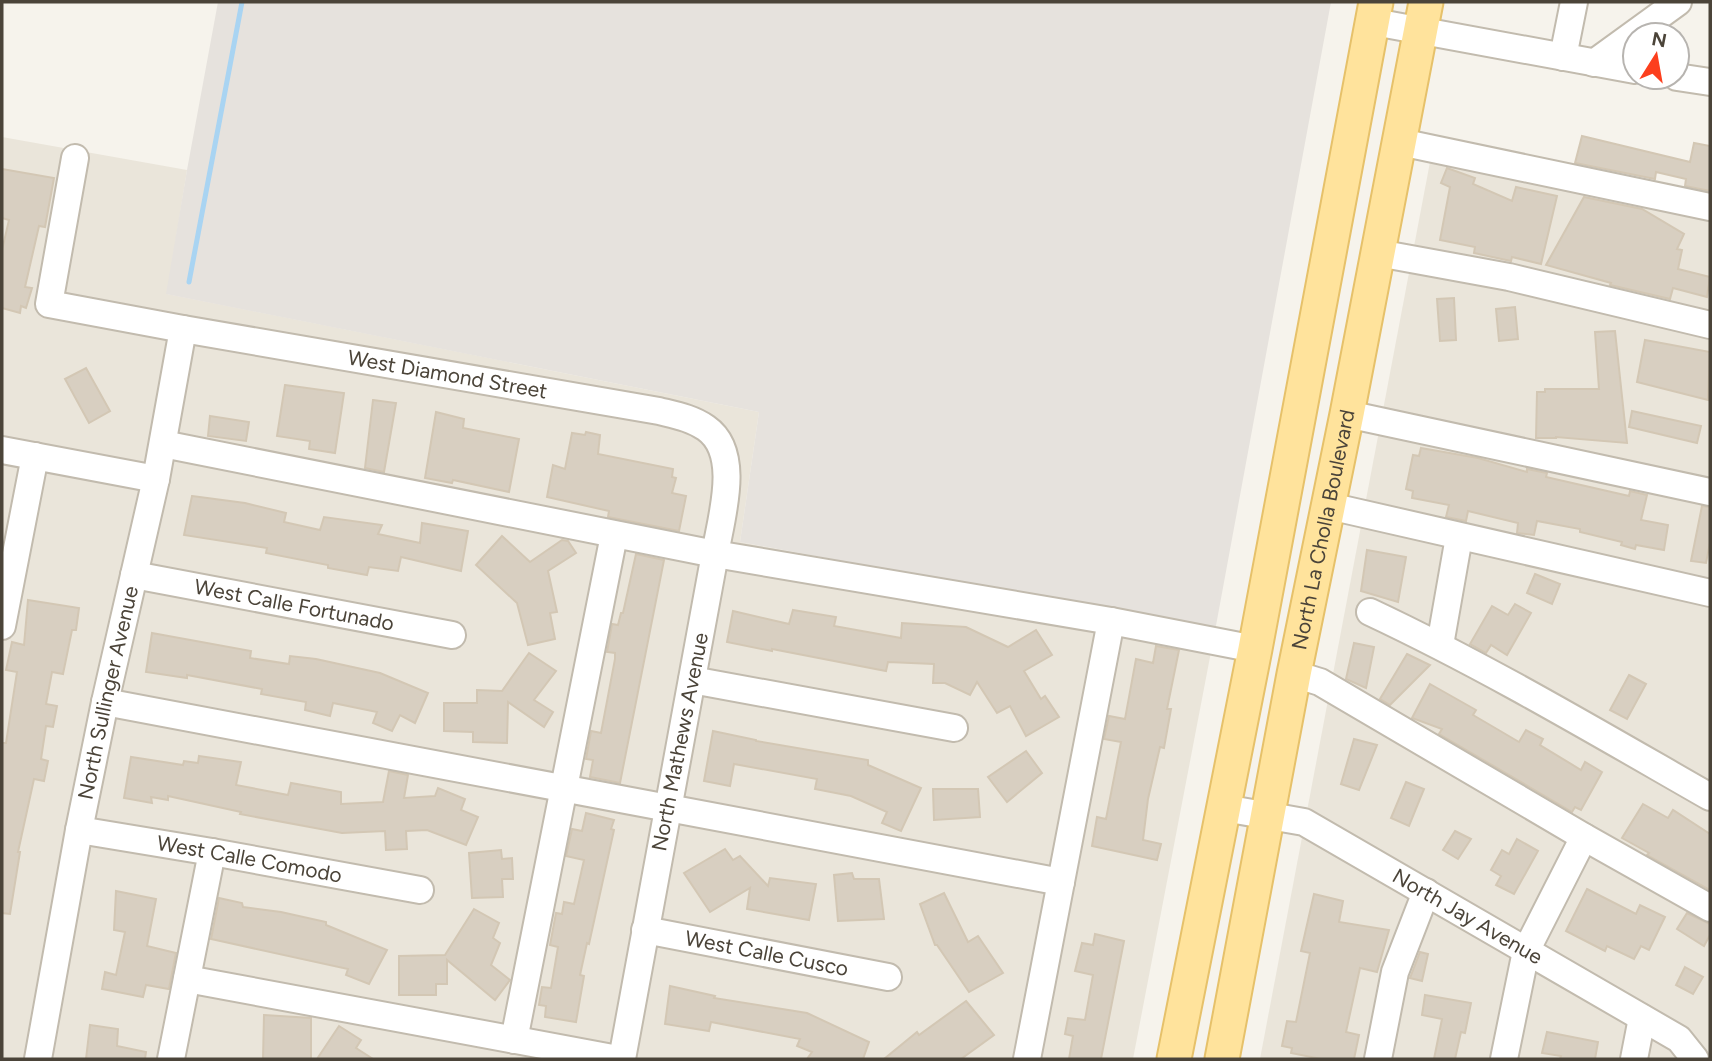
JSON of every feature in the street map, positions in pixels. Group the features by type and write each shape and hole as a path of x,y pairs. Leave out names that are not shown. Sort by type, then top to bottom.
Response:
{"main road":[{"name":"North La Cholla Boulevard","path":"1174,1059 1255,649 1375,12"},
{"name":"North La Cholla Boulevard","path":"1222,1059 1294,674 1348,414 1424,17"}],"street":[{"path":"1563,57 1574,2"},
{"path":"1594,63 1678,2"},
{"path":"1375,12 1424,17 1563,57 1621,68"},
{"path":"1691,79 1710,82"},
{"path":"1400,142 1710,207"},
{"name":"West Diamond Street","path":"75,158 49,303 183,329 659,411 687,418 708,429"},
{"path":"1378,253 1509,277 1710,325"},
{"name":"North Sullinger Avenue","path":"38,1059 79,830 156,479 183,329"},
{"path":"1348,414 1710,492"},
{"name":"North Mathews Avenue","path":"620,1059 728,474 724,450 708,429"},
{"path":"163,444 715,554 1111,621 1255,649"},
{"path":"2,450 156,479"},
{"path":"2,626 35,456"},
{"path":"1329,506 1710,593"},
{"path":"514,1040 614,535"},
{"path":"1440,645 1459,537"},
{"name":"West Calle Fortunado","path":"134,575 453,635"},
{"path":"1370,612 1440,645 1710,797"},
{"path":"1027,1059 1111,621"},
{"path":"1294,674 1320,682 1710,908"},
{"path":"692,680 954,727"},
{"path":"105,702 1061,882"},
{"name":"North Jay Avenue","path":"1224,808 1304,822 1679,1039 1695,1059"},
{"name":"West Calle Comodo","path":"79,830 420,890"},
{"path":"1504,1059 1526,951 1584,837"},
{"path":"171,1059 212,852"},
{"path":"1378,1059 1395,972 1426,892"},
{"name":"West Calle Cusco","path":"645,930 888,977"},
{"path":"187,979 620,1059"},
{"path":"1634,1059 1642,1018"}],"shaded area":[{"path":"218,2 1331,2 1215,631 740,542 759,412 166,294"},
{"path":"2,137 187,170 167,294 759,412 740,542 1215,631 1133,1059 2,1059"},
{"path":"1434,141 1710,197 1710,1059 1260,1059"}],"building":[{"path":"1582,136 1690,162 1694,143 1710,146 1710,191 1685,186 1686,179 1656,172 1655,179 1575,163"},
{"path":"1447,168 1475,178 1473,184 1512,201 1516,187 1557,196 1541,264 1512,257 1511,261 1474,253 1475,247 1440,240 1450,187 1441,183"},
{"path":"2,169 54,178 45,227 39,226 25,287 32,288 26,308 21,306 20,313 2,308 2,250 9,220 2,218"},
{"path":"1584,197 1642,209 1684,234 1677,249 1682,250 1678,269 1710,277 1707,297 1673,288 1670,299 1610,285 1611,283 1546,265"},
{"path":"1454,298 1456,340 1440,341 1437,299"},
{"path":"1515,307 1518,339 1499,341 1496,309"},
{"path":"1615,331 1627,443 1536,438 1537,392 1545,392 1545,389 1599,389 1595,332"},
{"path":"1645,340 1710,352 1708,400 1637,382"},
{"path":"86,368 110,411 89,423 65,379"},
{"path":"285,385 344,393 335,453 309,449 310,441 277,436"},
{"path":"373,400 396,403 384,472 365,468"},
{"path":"1632,411 1701,426 1697,443 1629,427"},
{"path":"436,412 464,419 463,428 519,439 509,492 453,480 452,483 425,478"},
{"path":"210,416 249,422 246,441 208,436"},
{"path":"586,432 600,435 598,454 673,469 672,477 676,478 672,493 686,496 679,531 608,517 609,511 547,497 553,465 565,469 572,433 585,435"},
{"path":"1421,448 1478,458 1527,472 1527,469 1547,473 1546,477 1629,496 1630,491 1647,495 1641,520 1668,525 1664,550 1636,545 1635,549 1621,545 1622,542 1580,532 1580,529 1537,521 1534,535 1517,533 1518,523 1468,511 1466,521 1446,517 1449,505 1412,498 1413,491 1406,489 1413,455 1419,456"},
{"path":"192,496 245,503 286,513 284,522 320,530 324,517 382,525 378,534 420,543 422,523 468,531 461,571 401,557 398,571 369,567 367,575 266,553 267,548 184,535"},
{"path":"1702,506 1710,507 1710,543 1706,563 1691,561"},
{"path":"502,536 530,562 562,540 568,541 576,553 548,571 557,612 550,613 555,639 528,645 517,603 476,565"},
{"path":"1367,550 1406,557 1398,602 1361,591"},
{"path":"636,554 664,560 620,783 590,777 593,760 586,759 591,731 601,733 615,659 615,653 607,652 612,624 618,625 623,613"},
{"path":"1535,574 1560,584 1552,604 1527,593"},
{"path":"28,600 79,608 76,630 72,630 63,674 52,672 46,704 57,706 53,727 46,726 41,759 48,761 44,781 34,779 18,852 10,914 2,913 2,743 6,743 17,672 6,670 12,642 24,645"},
{"path":"1515,604 1531,613 1507,655 1491,645 1486,653 1470,644 1492,606 1508,615"},
{"path":"793,610 836,617 834,626 901,638 902,623 966,627 1008,647 1036,630 1052,655 1024,671 1041,699 1045,696 1059,717 1026,736 1010,706 997,713 977,682 970,695 945,683 933,683 934,664 888,662 886,671 727,642 733,611 789,624"},
{"path":"152,633 251,651 250,658 289,664 290,656 316,659 380,673 428,693 415,723 400,715 392,731 373,723 377,712 333,703 330,716 305,710 306,702 261,694 262,689 187,675 187,678 146,672"},
{"path":"1354,643 1374,647 1366,688 1346,679"},
{"path":"1156,646 1179,650 1167,709 1171,709 1164,748 1160,747 1148,799 1143,840 1161,844 1157,860 1092,846 1097,817 1106,819 1121,742 1104,739 1109,716 1125,719 1136,659 1153,663"},
{"path":"529,653 556,671 534,700 553,712 544,727 508,702 507,743 473,742 473,732 444,731 444,703 477,703 477,690 502,691"},
{"path":"1407,654 1430,665 1390,705 1380,699"},
{"path":"1629,675 1646,684 1627,719 1610,710"},
{"path":"1430,684 1476,710 1473,715 1519,742 1526,730 1543,739 1540,745 1581,770 1585,762 1602,772 1581,810 1575,807 1572,812 1439,734 1442,729 1412,718"},
{"path":"713,731 868,760 868,765 921,788 901,831 882,823 887,812 851,796 815,789 817,779 734,764 730,786 704,781"},
{"path":"1354,739 1377,745 1359,790 1341,784"},
{"path":"1026,751 1042,773 1007,802 988,777"},
{"path":"199,756 241,762 236,785 288,795 291,783 341,792 341,804 383,802 389,771 408,775 404,798 435,796 438,788 465,799 461,810 478,817 466,845 427,830 406,831 407,849 386,850 385,831 342,833 240,814 241,812 168,796 168,800 151,797 152,803 124,798 131,757 183,765 184,761 198,763"},
{"path":"1406,782 1424,789 1409,826 1391,818"},
{"path":"933,789 978,789 980,817 934,820"},
{"path":"1643,804 1668,818 1673,810 1710,834 1710,890 1622,838"},
{"path":"586,813 614,820 611,829 614,830 580,975 584,976 576,1022 545,1017 546,1006 539,1005 542,987 551,988 558,947 550,945 556,913 562,914 564,902 574,904 584,860 566,856 572,829 582,831"},
{"path":"1455,831 1471,839 1458,859 1443,850"},
{"path":"1517,839 1538,851 1514,894 1496,885 1501,876 1491,870 1502,850 1509,854"},
{"path":"725,849 733,860 740,856 768,886 770,878 816,884 809,920 747,909 750,888 710,912 684,873"},
{"path":"501,850 502,859 512,858 513,879 502,879 503,897 472,898 469,853"},
{"path":"852,873 854,879 879,879 884,919 838,921 834,875"},
{"path":"1587,889 1636,914 1640,905 1665,917 1649,950 1641,946 1634,959 1607,946 1605,951 1566,931"},
{"path":"116,891 156,899 147,946 176,953 169,989 146,985 143,997 102,989 105,972 116,975 125,932 114,930"},
{"path":"944,893 968,942 978,936 1003,973 969,992 935,945 920,904"},
{"path":"1314,894 1343,901 1339,922 1389,930 1377,972 1360,968 1346,1032 1359,1035 1354,1059 1321,1059 1291,1053 1292,1048 1282,1046 1287,1021 1296,1022 1310,953 1301,951"},
{"path":"219,898 242,903 243,907 326,922 326,925 387,950 369,984 346,975 348,969 211,939"},
{"path":"474,909 499,923 493,938 500,943 491,965 510,980 495,1000 447,960 447,984 436,984 436,995 399,995 399,956 445,955"},
{"path":"1687,913 1710,924 1710,935 1704,946 1677,929"},
{"path":"1095,934 1124,941 1101,1059 1069,1059 1073,1036 1065,1034 1068,1018 1085,1020 1093,975 1075,971 1082,943 1093,945"},
{"path":"1420,952 1428,954 1422,981 1410,978"},
{"path":"1685,967 1703,977 1693,994 1676,985"},
{"path":"670,986 715,996 714,998 807,1013 869,1042 863,1059 807,1059 812,1052 797,1046 800,1039 711,1022 709,1031 665,1024"},
{"path":"1425,995 1471,1003 1465,1033 1461,1032 1455,1059 1434,1059 1442,1019 1422,1015"},
{"path":"966,1001 994,1035 961,1059 884,1059 917,1032 919,1035"},
{"path":"264,1015 311,1018 311,1059 263,1059"},
{"path":"90,1025 118,1029 117,1046 146,1052 145,1059 86,1059"},
{"path":"339,1026 361,1040 356,1048 373,1059 317,1059"},
{"path":"1547,1032 1598,1042 1595,1059 1560,1059 1561,1056 1542,1053"}],"waterway":[{"path":"189,282 242,2"}]}
